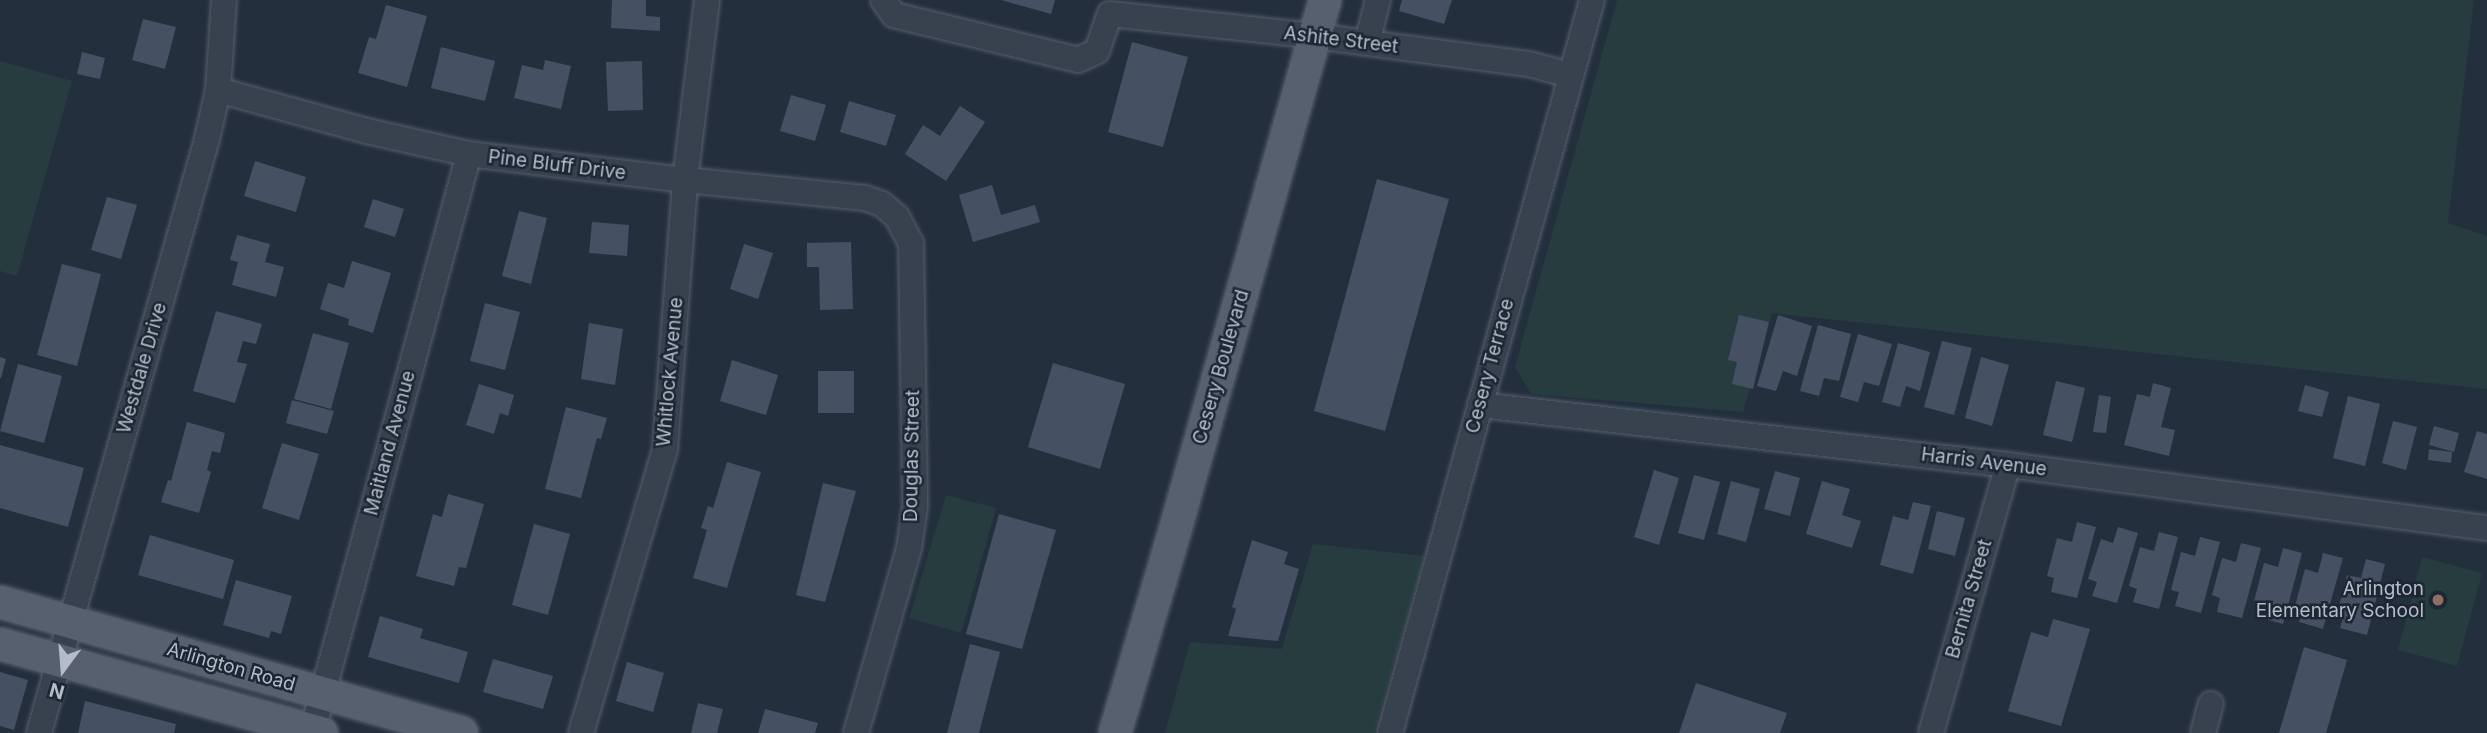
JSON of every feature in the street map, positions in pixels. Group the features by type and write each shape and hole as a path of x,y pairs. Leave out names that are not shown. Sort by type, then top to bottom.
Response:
{"main road":[{"name":"Cesery Boulevard","path":"1115,733 1325,0"},
{"name":"Arlington Road","path":"0,603 462,733"},
{"name":"Arlington Road","path":"0,644 316,732"}],"street":[{"name":"Westdale Drive","path":"39,733 208,139 218,90 224,0"},
{"name":"Whitlock Avenue","path":"581,733 665,449 685,180 706,0"},
{"name":"Ashite Street","path":"883,0 894,15 1078,60 1097,51 1110,14 1315,36 1529,64 1570,75"},
{"path":"1367,43 1378,0"},
{"name":"Cesery Terrace","path":"1390,733 1592,0"},
{"name":"Pine Bluff Drive","path":"218,90 367,131 469,154 865,198 882,204 897,217"},
{"name":"Maitland Avenue","path":"316,732 322,693 469,154"},
{"name":"Douglas Street","path":"856,733 908,548 915,507 911,243 897,217"},
{"name":"Harris Avenue","path":"1480,405 2008,465 2487,528"},
{"name":"Bernita Street","path":"1931,733 2008,465"},
{"path":"2203,733 2211,704"}],"green space":[{"path":"1617,0 2474,0 2448,223 2487,236 2487,389 1772,313 1743,412 1531,394 1515,367"},
{"path":"0,61 72,81 17,276 0,271"},
{"path":"946,495 996,508 961,633 909,618"},
{"path":"1313,544 1424,556 1374,733 1165,733 1190,642 1282,649"},
{"path":"2422,557 2482,573 2457,666 2398,650"}],"building":[{"path":"612,0 646,0 646,16 660,17 660,31 611,28"},
{"path":"1001,0 1055,0 1051,14"},
{"path":"1402,0 1452,0 1444,24 1399,11"},
{"path":"386,5 427,16 407,87 358,73 369,37 376,39"},
{"path":"143,19 176,27 165,69 132,60"},
{"path":"1132,42 1188,57 1163,147 1108,132"},
{"path":"441,47 495,61 485,101 431,88"},
{"path":"82,52 105,58 100,79 77,74"},
{"path":"545,60 571,66 561,109 514,98 522,65 543,70"},
{"path":"642,61 643,110 608,111 606,62"},
{"path":"791,95 826,105 815,141 780,131"},
{"path":"849,101 896,115 886,146 840,132"},
{"path":"960,106 985,122 946,181 905,154 923,125 940,136"},
{"path":"255,161 306,177 296,212 244,196"},
{"path":"1377,179 1449,199 1385,431 1314,411"},
{"path":"992,185 1001,215 1035,205 1040,222 973,242 959,195"},
{"path":"107,197 137,205 121,259 91,250"},
{"path":"373,199 404,209 395,237 364,227"},
{"path":"519,211 547,218 531,284 502,276"},
{"path":"592,222 629,225 627,256 589,253"},
{"path":"237,235 270,244 265,262 284,267 276,297 232,285 238,262 230,260"},
{"path":"851,242 853,309 820,310 819,267 807,267 807,243"},
{"path":"744,244 773,253 758,299 730,289"},
{"path":"352,261 391,273 373,333 348,325 349,319 320,309 328,283 344,288"},
{"path":"62,264 101,274 77,366 37,355"},
{"path":"485,303 520,312 505,370 470,361"},
{"path":"216,311 262,324 256,344 243,341 237,362 247,364 235,403 193,391"},
{"path":"1739,315 1769,322 1753,389 1732,384 1737,362 1728,360"},
{"path":"1778,315 1812,326 1797,376 1783,371 1776,391 1757,386"},
{"path":"589,323 623,329 615,385 581,379"},
{"path":"1818,325 1851,334 1839,381 1824,378 1819,396 1800,391"},
{"path":"313,333 349,343 331,409 294,399"},
{"path":"1858,334 1892,344 1879,386 1864,382 1858,402 1840,397"},
{"path":"1942,341 1972,348 1954,415 1924,407"},
{"path":"1898,343 1930,352 1920,391 1906,386 1900,407 1882,402"},
{"path":"0,357 6,359 1,378 0,378"},
{"path":"1981,357 2009,365 1992,426 1965,418"},
{"path":"732,360 778,375 766,415 720,401"},
{"path":"1053,363 1125,384 1100,469 1028,447"},
{"path":"18,364 62,376 44,443 0,431"},
{"path":"818,371 854,371 854,413 818,413"},
{"path":"2056,381 2085,388 2072,442 2043,435"},
{"path":"2153,383 2171,388 2161,427 2175,430 2169,456 2124,445 2137,394 2150,397"},
{"path":"479,384 514,395 508,416 500,413 494,434 466,425"},
{"path":"2305,385 2329,392 2322,417 2298,411"},
{"path":"2099,395 2111,397 2106,433 2093,432"},
{"path":"2348,396 2380,404 2365,466 2333,458"},
{"path":"292,400 334,411 327,434 286,423"},
{"path":"566,407 607,418 601,439 597,438 581,498 545,489"},
{"path":"2393,421 2417,427 2406,470 2382,463"},
{"path":"187,422 225,433 220,453 212,451 207,470 211,472 199,513 161,502 168,480 171,481"},
{"path":"2434,426 2459,433 2454,452 2429,445"},
{"path":"2477,431 2487,434 2487,479 2464,472"},
{"path":"282,443 319,454 299,520 262,508"},
{"path":"0,445 84,468 68,527 0,508"},
{"path":"2429,449 2452,452 2451,463 2428,460"},
{"path":"727,462 761,472 727,588 693,578 707,530 701,528 708,506 713,508"},
{"path":"1654,470 1679,478 1659,545 1634,537"},
{"path":"1775,471 1800,478 1790,516 1764,509"},
{"path":"1694,475 1720,482 1704,540 1678,533"},
{"path":"1731,481 1760,489 1746,542 1717,534"},
{"path":"1822,481 1850,489 1842,515 1861,521 1852,548 1806,534"},
{"path":"823,483 856,491 825,602 796,595"},
{"path":"448,494 484,504 466,568 459,567 454,586 416,576 433,514 442,517"},
{"path":"1913,502 1931,506 1913,574 1880,565 1893,516 1908,520"},
{"path":"1937,511 1965,518 1955,556 1928,549"},
{"path":"999,514 1056,530 1022,649 966,634"},
{"path":"2077,522 2096,527 2077,598 2051,592 2054,578 2047,576 2057,538 2072,542"},
{"path":"534,524 570,534 548,615 512,605"},
{"path":"2118,527 2138,533 2117,603 2092,596 2097,582 2088,579 2101,539 2113,543"},
{"path":"2159,532 2178,537 2159,609 2133,602 2137,589 2129,586 2140,547 2154,551"},
{"path":"150,535 234,560 223,599 138,575"},
{"path":"2200,537 2220,542 2201,613 2175,606 2179,592 2171,590 2181,552 2195,556"},
{"path":"1252,540 1288,552 1284,564 1299,569 1278,641 1228,636 1236,609 1232,607"},
{"path":"2241,543 2261,548 2242,618 2217,612 2220,598 2212,595 2222,558 2236,562"},
{"path":"2283,548 2302,553 2283,624 2258,617 2262,603 2254,601 2264,563 2278,567"},
{"path":"2323,553 2343,558 2323,629 2299,622 2303,608 2295,606 2305,569 2318,573"},
{"path":"2366,559 2385,564 2367,635 2340,628 2344,614 2337,613 2347,575 2361,578"},
{"path":"236,580 292,596 281,634 271,631 269,638 223,625"},
{"path":"380,616 423,629 420,638 468,652 459,683 368,657"},
{"path":"2053,619 2090,629 2061,726 2008,711 2031,632 2048,637"},
{"path":"970,644 1000,652 979,733 947,733"},
{"path":"2304,647 2347,660 2326,733 2279,733"},
{"path":"493,659 553,676 543,709 483,692"},
{"path":"627,662 664,673 653,712 616,701"},
{"path":"0,672 28,680 14,730 0,726"},
{"path":"1696,683 1787,713 1780,733 1679,733"},
{"path":"85,701 176,724 174,733 78,733"},
{"path":"698,703 723,709 717,733 691,733"},
{"path":"765,709 818,723 815,733 758,733"}],"place":[{"name":"Arlington Elementary School","path":"2438,600"}]}
